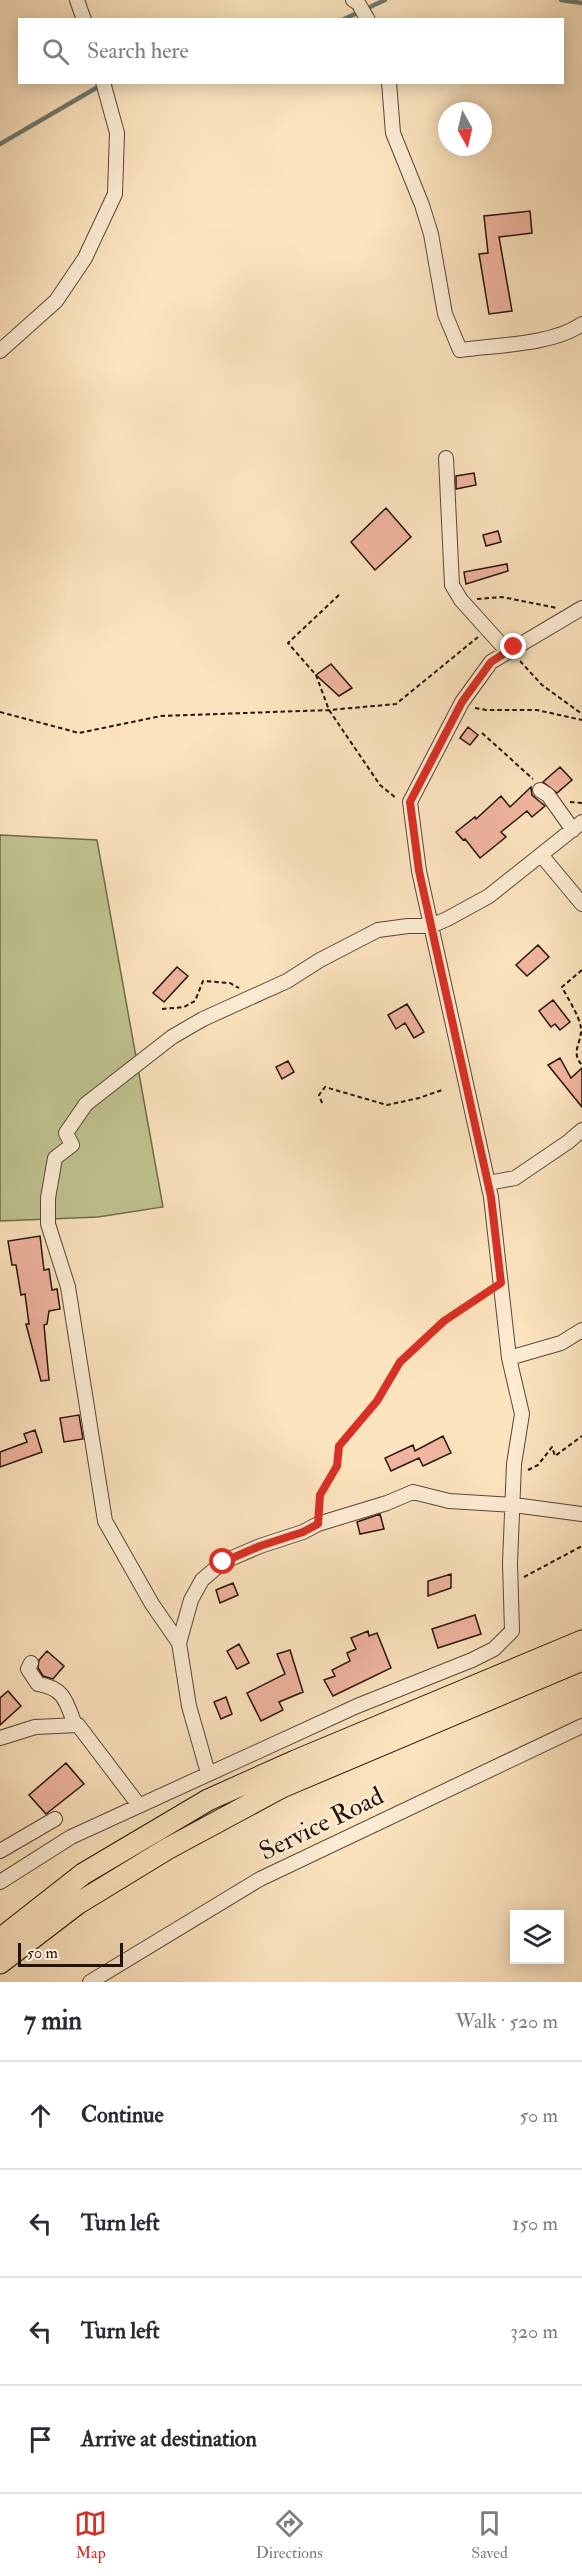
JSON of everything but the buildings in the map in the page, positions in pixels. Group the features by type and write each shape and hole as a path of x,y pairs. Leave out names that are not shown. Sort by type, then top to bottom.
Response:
{"highway":[{"path":"0,1939 83,1874 208,1800 295,1761 582,1641"},
{"path":"0,1963 77,1904 167,1849 282,1787 582,1660"}],"street":[{"path":"77,0 83,18"},
{"path":"355,1 367,18"},
{"path":"0,351 56,301 85,258 115,194 117,133 103,84"},
{"path":"389,84 393,133 422,204 436,256 445,314 460,350 542,339 571,332 582,324"},
{"path":"446,458 452,585 461,600 487,630 510,649"},
{"path":"0,1882 71,1837 138,1804 357,1706 472,1660 494,1649 512,1631 514,1475 522,1414 509,1358 488,1183 419,871 410,802 462,702 491,662 510,649 555,626 577,610"},
{"path":"179,1643 152,1604 105,1521 68,1287 48,1224 48,1198 55,1158 72,1144 66,1133 86,1104 172,1037 252,996 287,981 320,960 378,930 431,926 489,896 577,826 542,792"},
{"path":"542,856 582,904"},
{"path":"488,1183 515,1178 582,1130"},
{"path":"509,1358 561,1343 582,1330"},
{"path":"208,1773 189,1706 179,1643 191,1600 202,1580 223,1562 260,1546 303,1532 318,1524 387,1503 413,1492 449,1501 514,1505 582,1514"},
{"path":"32,1663 28,1669 38,1684 52,1686 58,1690 69,1707 75,1725"},
{"path":"0,1738 35,1727 78,1725 138,1804"},
{"name":"Service Road","path":"90,1982 260,1879 582,1726"},
{"path":"0,1851 55,1819"}],"path":[{"path":"339,595 288,643 316,675 329,710 380,785 412,810"},
{"path":"461,600 502,597 577,610"},
{"path":"0,712 79,733 161,716 329,710 396,704 487,630"},
{"path":"510,649 532,675 571,708 582,714"},
{"path":"462,702 486,710 537,710 582,720"},
{"path":"482,733 529,774 542,792"},
{"path":"582,970 562,987 581,1026 575,1050 576,1059 582,1065"},
{"path":"162,1009 184,1006 195,1001 203,981 230,983 252,996"},
{"path":"322,1103 319,1095 325,1087 387,1105 442,1090"},
{"path":"318,1524 320,1495 337,1466 339,1446 377,1401 400,1362 444,1321 501,1283"},
{"path":"514,1475 538,1466 552,1447 555,1456 582,1436"},
{"path":"511,1585 582,1546"}],"green space":[{"path":"0,835 97,840 163,1207 98,1217 0,1221"}],"waterway":[{"path":"346,18 385,0"},
{"path":"561,0 582,3"},
{"path":"0,144 103,84"}],"route":[{"path":"223,1562 260,1546 303,1532 318,1524 320,1495 337,1466 339,1446 377,1401 400,1362 444,1321 501,1283 491,1197 419,871 410,802 462,702 491,662 514,647"}]}
